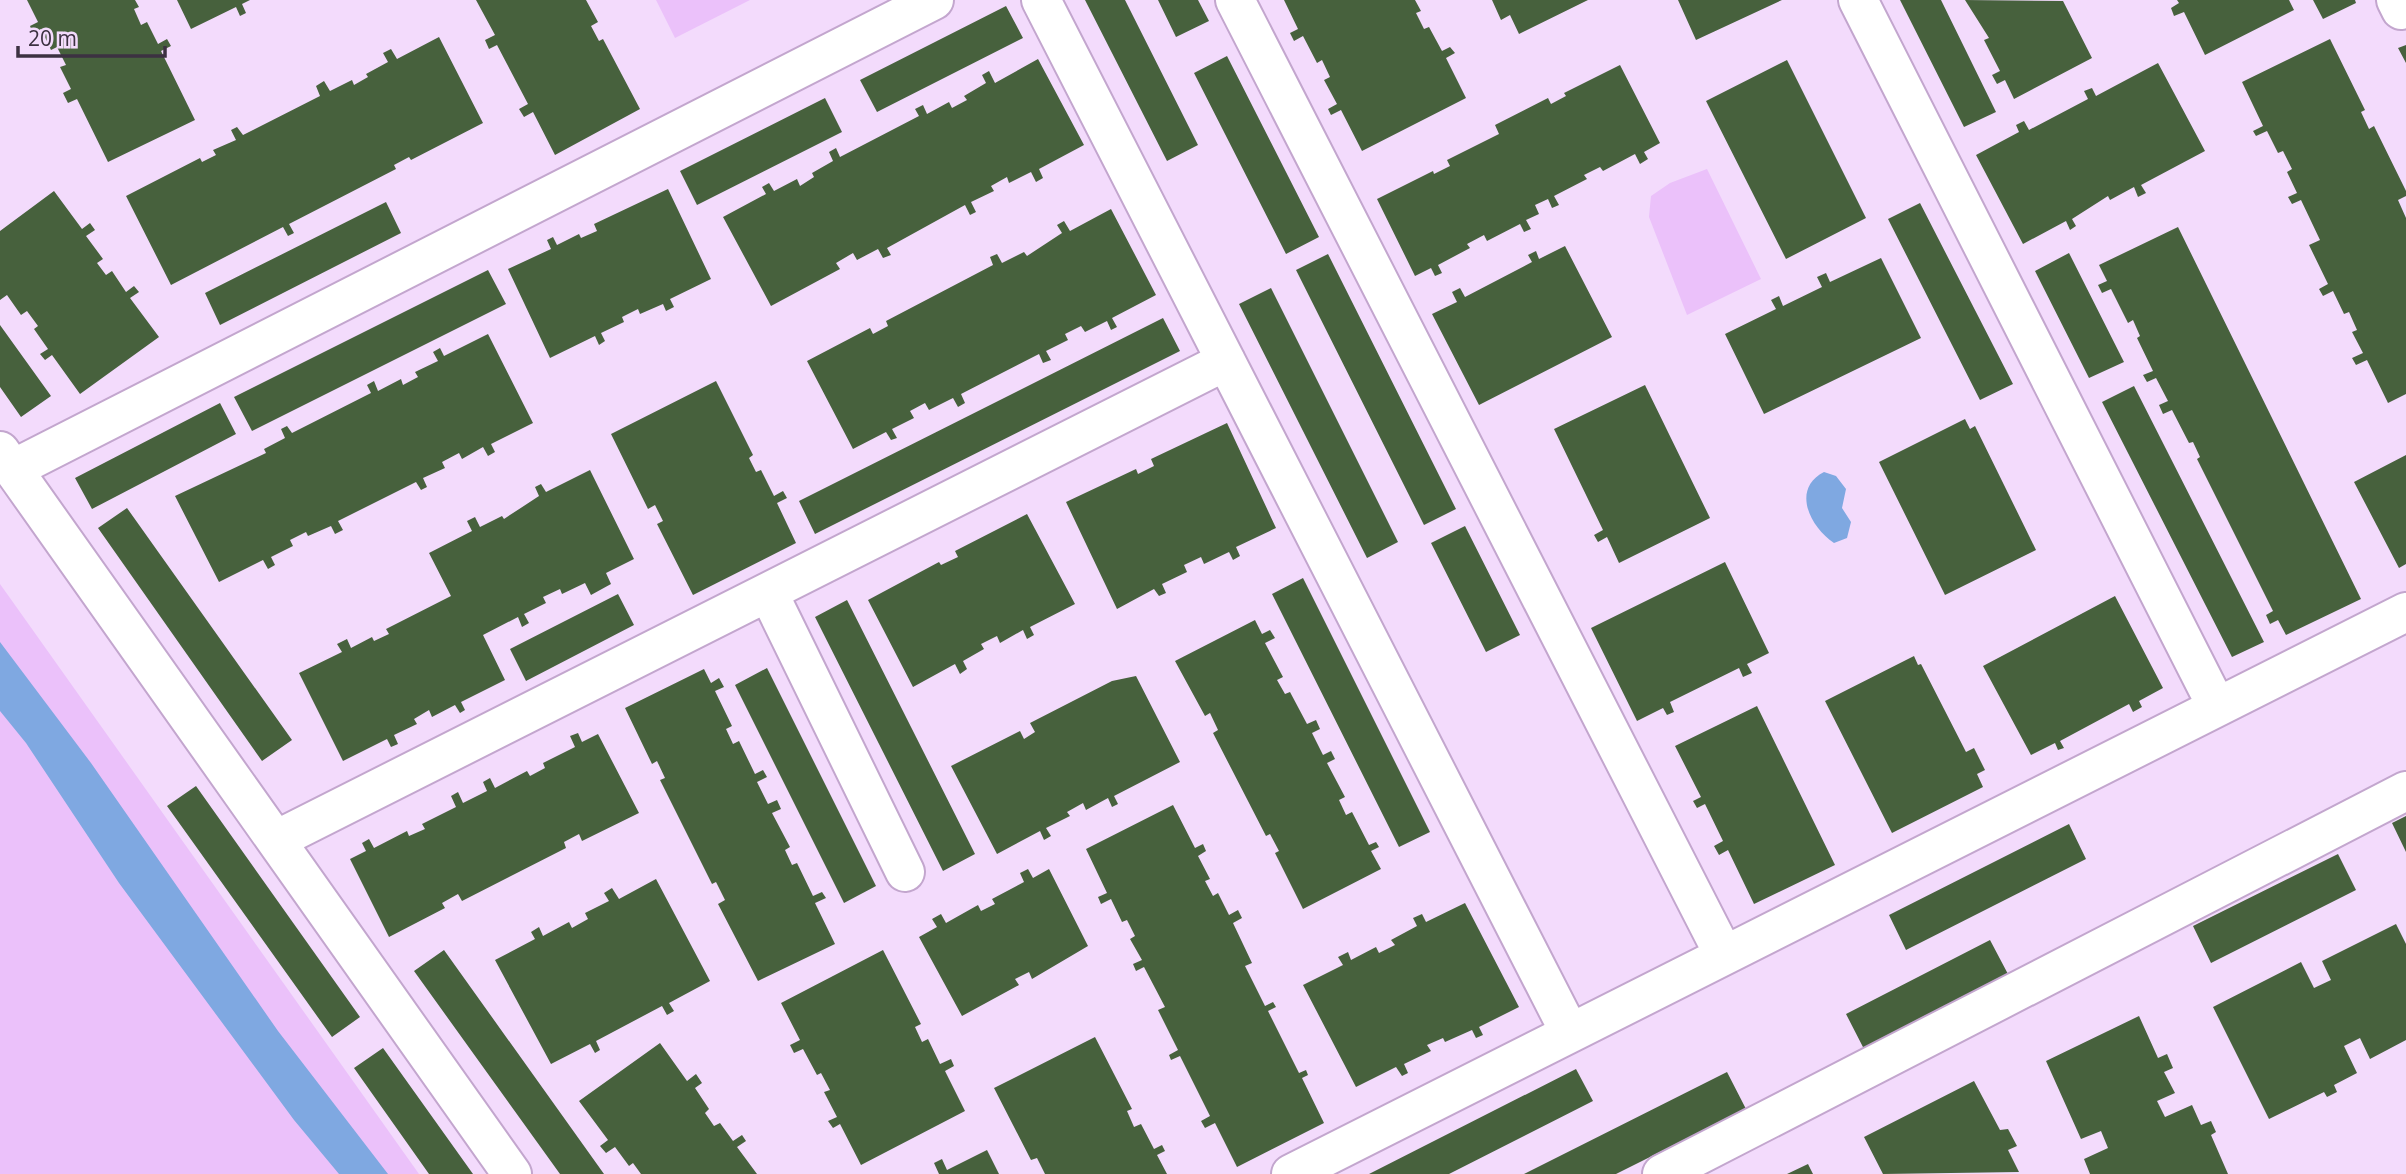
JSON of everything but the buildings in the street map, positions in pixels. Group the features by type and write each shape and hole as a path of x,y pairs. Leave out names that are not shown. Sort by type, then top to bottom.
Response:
{"lane":[{"path":"512,1174 6,460 934,0"},
{"path":"1041,0 1570,1033"},
{"path":"1235,0 1724,955"},
{"path":"1858,0 2217,707"},
{"path":"2396,0 2401,10 2406,7"},
{"path":"276,840 1226,361"},
{"path":"768,592 905,872"},
{"path":"1291,1174 2406,612"},
{"path":"1662,1174 2406,790"}],"shaded area":[{"path":"656,0 750,0 675,38"},
{"path":"1707,169 1761,279 1687,315 1649,217 1651,196 1670,183"},
{"path":"0,584 10,598 419,1174 0,1174"}],"water":[{"path":"1824,472 1836,476 1846,489 1842,508 1851,522 1847,538 1834,543 1818,528 1806,498 1814,479"},
{"path":"0,642 91,763 278,1031 388,1174 339,1174 294,1120 119,883 26,743 0,711"}]}
